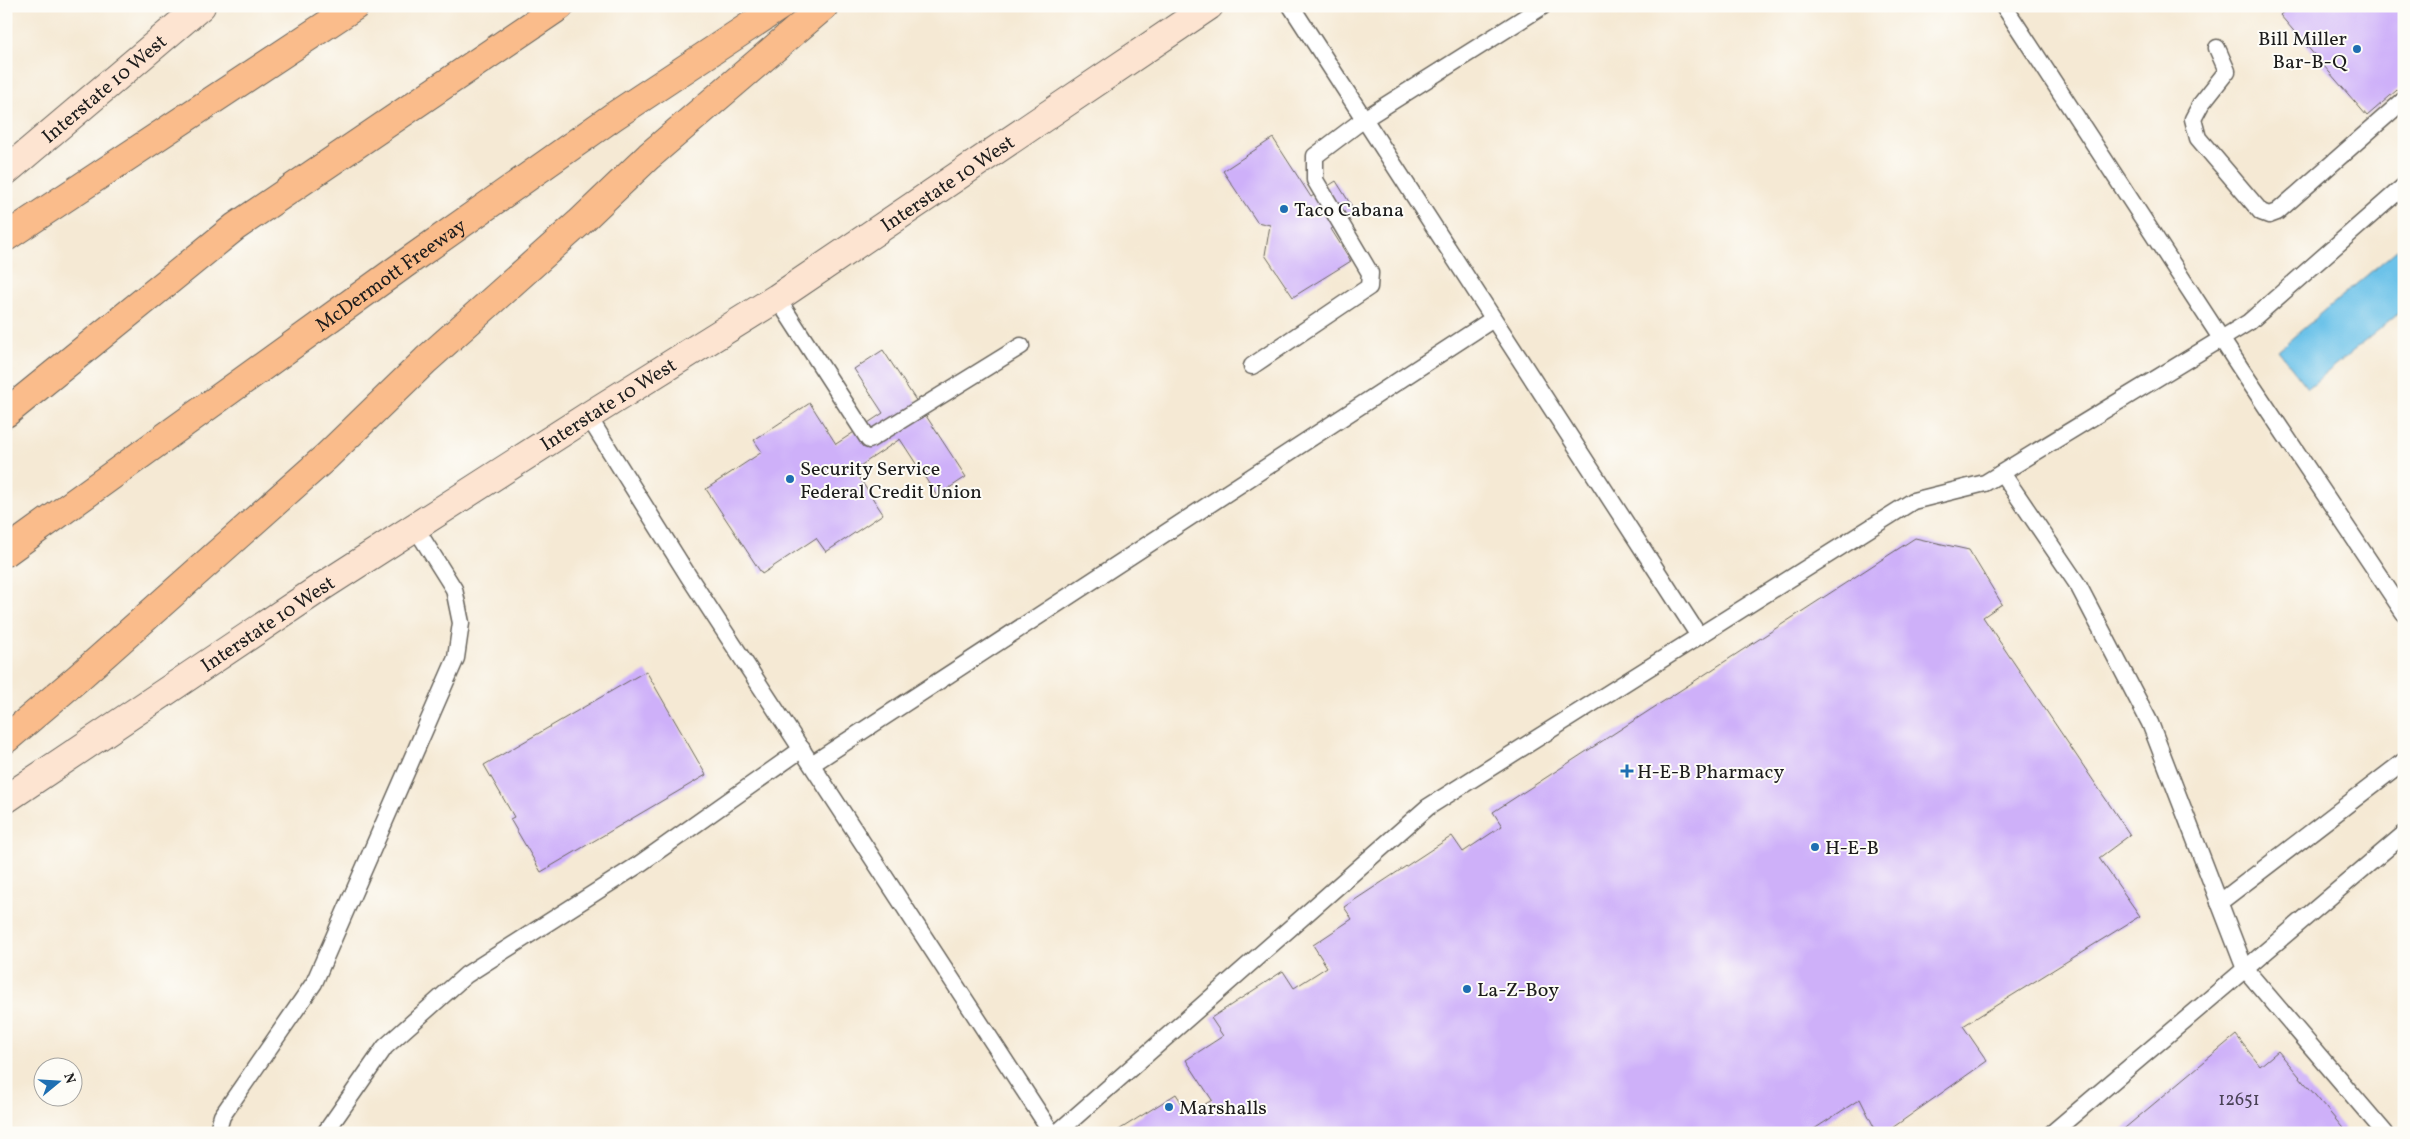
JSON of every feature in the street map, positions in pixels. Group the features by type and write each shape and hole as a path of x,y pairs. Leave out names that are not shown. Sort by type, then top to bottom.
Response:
{"highway":[{"path":"6,237 355,6"},
{"path":"6,413 235,227 560,6"},
{"name":"McDermott Freeway","path":"6,552 558,155 780,6"},
{"path":"6,739 78,678 320,462 426,360 579,223 649,156 824,6"}],"main road":[{"name":"Interstate 10 West","path":"6,171 201,6"},
{"name":"Interstate 10 West","path":"6,799 320,588 588,416 777,298 1209,6"}],"lane":[{"path":"1291,6 1699,636"},
{"path":"1252,366 1369,287 1370,272 1315,180 1315,156 1364,119 1542,6"},
{"path":"2004,6 2221,339 2404,613"},
{"path":"2217,48 2227,71 2201,104 2193,119 2198,138 2261,212 2269,215 2277,212 2404,100"},
{"path":"1057,1133 1428,807 1912,501 1985,483 2249,322 2404,186"},
{"path":"777,298 870,440 1021,346"},
{"path":"812,764 1493,319"},
{"path":"588,416 689,577 1052,1133"},
{"path":"2002,473 2078,585 2150,723 2245,969 2385,1133"},
{"path":"217,1133 222,1116 314,983 456,658 461,623 454,589 414,527"},
{"path":"325,1133 385,1047 466,975 638,865 802,749"},
{"path":"2219,903 2404,761"},
{"path":"2052,1133 2404,834"}],"water":[{"path":"2404,244 2404,309 2308,388 2278,350"}],"building":[{"name":"Bill Miller Bar-B-Q","path":"2290,6 2404,6 2404,84 2367,116 2280,15"},
{"name":"Taco Cabana","path":"1273,138 1311,197 1336,181 1356,213 1331,229 1351,261 1293,297 1265,255 1270,225 1257,222 1223,171"},
{"name":"Security Service Federal Credit Union","path":"883,350 966,477 937,496 900,439 854,470 883,514 826,552 816,538 762,574 706,489 762,452 754,440 810,403 836,444 883,413 854,369"},
{"name":"H-E-B","path":"1915,538 1969,550 2002,604 1983,617 2130,835 2099,858 2140,916 1963,1026 1987,1061 1885,1133 1877,1133 1860,1099 1808,1133 1114,1133 1176,1094 1189,1114 1212,1100 1186,1060 1223,1036 1211,1018 1283,971 1294,988 1327,967 1313,945 1352,919 1344,907 1452,836 1463,852 1502,826 1493,812"},
{"path":"646,671 706,775 541,872 510,819 514,817 484,765"},
{"path":"2236,1035 2260,1066 2278,1051 2347,1133 2119,1133"}],"place":[{"name":"Bill Miller Bar-B-Q","path":"2357,49"},
{"name":"Taco Cabana","path":"1284,209"},
{"name":"Security Service Federal Credit Union","path":"790,479"},
{"name":"H-E-B Pharmacy","path":"1627,771"},
{"name":"H-E-B","path":"1815,847"},
{"name":"La-Z-Boy","path":"1467,989"},
{"name":"Marshalls","path":"1169,1107"}]}
